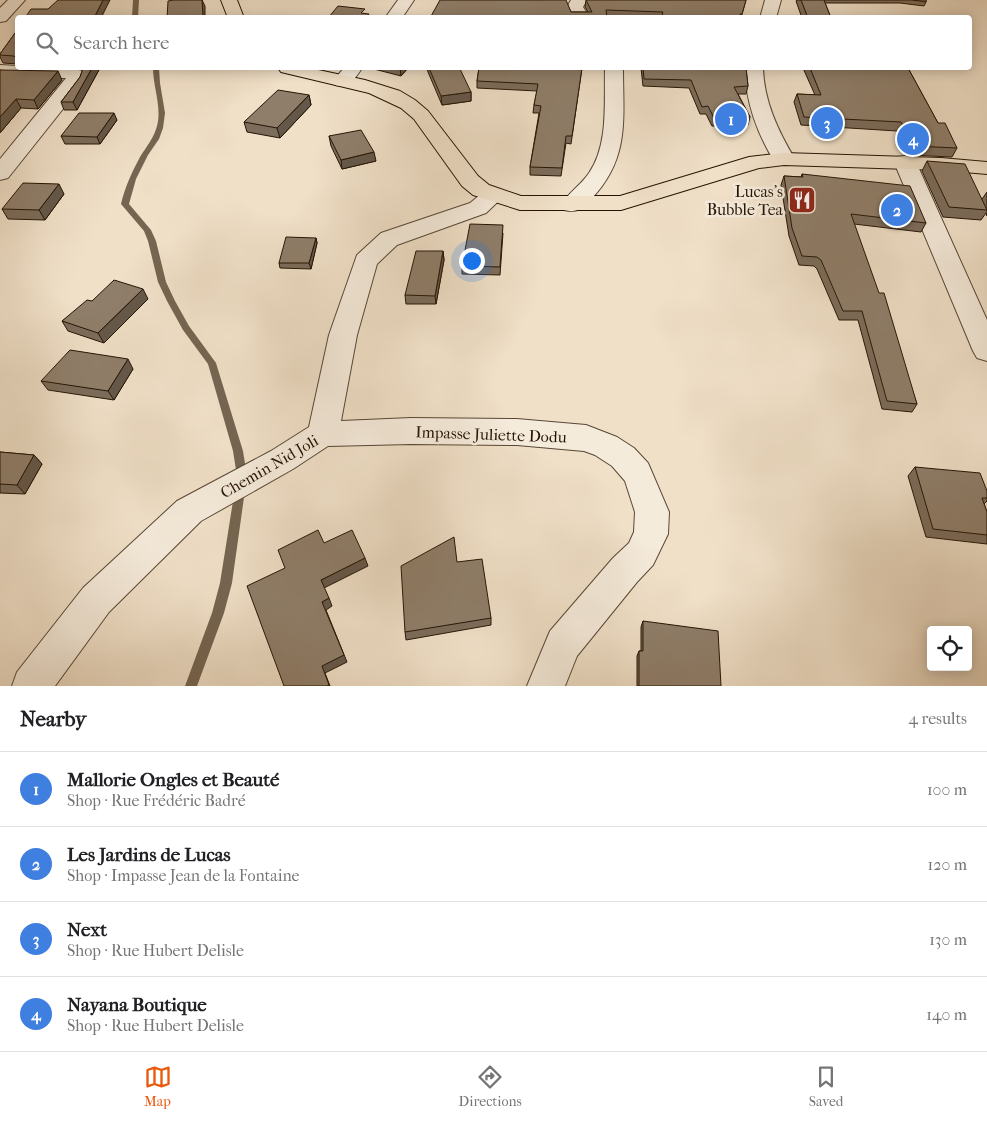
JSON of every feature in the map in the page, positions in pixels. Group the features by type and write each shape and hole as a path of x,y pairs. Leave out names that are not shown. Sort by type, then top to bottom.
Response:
{"main road":[{"path":"229,0 235,15"},
{"path":"307,70 348,74 374,88 396,96 412,106 422,115 470,181 481,190 520,203 622,204 757,162 784,158 905,162 987,168"}],"street":[{"path":"0,17 17,0"},
{"path":"394,15 406,0"},
{"path":"579,0 575,7 579,15"},
{"path":"769,15 773,0"},
{"path":"0,70 65,72 76,75 75,81 0,173"},
{"path":"572,204 591,186 605,166 612,139 614,70"},
{"path":"754,70 756,88 772,138 784,158"},
{"path":"905,162 987,351"},
{"name":"Chemin Nid Joli","path":"31,686 96,600 190,511 282,460 323,434 342,334 366,261 390,239 478,208 494,195"},
{"name":"Impasse Juliette Dodu","path":"323,434 411,431 517,432 586,438 606,446 623,457 637,473 645,490 652,512 651,534 641,554 625,570 563,644 546,686"}],"building":[{"path":"58,0 103,0 96,15 27,15 31,9 48,9"},
{"path":"202,0 203,15 167,15 168,1"},
{"path":"440,0 566,0 571,12 592,12 586,0 746,0 740,15 662,15 663,12 606,10 607,15 432,15"},
{"path":"801,0 824,0 830,15 807,15"},
{"path":"338,6 365,9 361,13 369,14 368,15 330,15"},
{"path":"15,33 15,57 0,54"},
{"path":"0,70 58,71 34,100 16,99 0,117"},
{"path":"82,70 91,70 73,102 61,102 80,77"},
{"path":"430,70 460,70 471,92 441,96"},
{"path":"479,70 582,70 572,136 566,136 562,168 530,167 541,106 534,105 538,84 477,81"},
{"path":"643,70 746,70 748,86 734,87 750,117 714,118 708,106 702,107 691,80 644,79"},
{"path":"811,70 909,70 938,123 945,123 957,148 914,146 901,122 804,117 797,94 821,95"},
{"path":"278,90 309,95 277,128 244,122"},
{"path":"79,113 114,113 97,137 61,136"},
{"path":"361,130 374,152 341,160 329,136"},
{"path":"927,161 965,164 987,210 949,207"},
{"path":"802,174 910,186 926,223 851,214 879,293 884,293 917,404 887,401 862,311 843,311 821,260 817,257 802,256 792,228 784,176 803,177"},
{"path":"23,183 59,184 39,210 2,209"},
{"path":"470,224 503,225 500,267 462,266"},
{"path":"286,237 316,238 309,263 279,263"},
{"path":"416,251 443,251 435,296 405,295"},
{"path":"114,280 143,289 98,333 62,321 87,300 92,301"},
{"path":"70,350 128,359 108,391 41,381"},
{"path":"0,452 34,455 17,485 0,484"},
{"path":"915,467 980,473 987,491 987,498 982,498 987,512 987,535 933,529"},
{"path":"318,530 324,543 352,530 365,558 321,580 329,598 322,602 344,655 322,666 329,685 284,686 247,586 285,568 278,550"},
{"path":"454,537 457,562 482,559 491,618 405,632 401,566"},
{"path":"643,621 718,631 721,686 639,686 639,651 643,651"}],"waterway":[{"path":"135,15 136,0"},
{"path":"156,70 162,113 160,128 156,139 145,155 133,179 125,204 147,230 152,241 162,282 171,301 186,328 212,363 238,451 242,476 226,583 218,613 191,686"}],"place":[{"name":"Mallorie Ongles et Beauté","path":"731,119"},
{"name":"Next","path":"827,123"},
{"name":"Nayana Boutique","path":"913,139"},
{"name":"Lucas's Bubble Tea","path":"802,200"},
{"name":"Les Jardins de Lucas","path":"897,210"}]}
